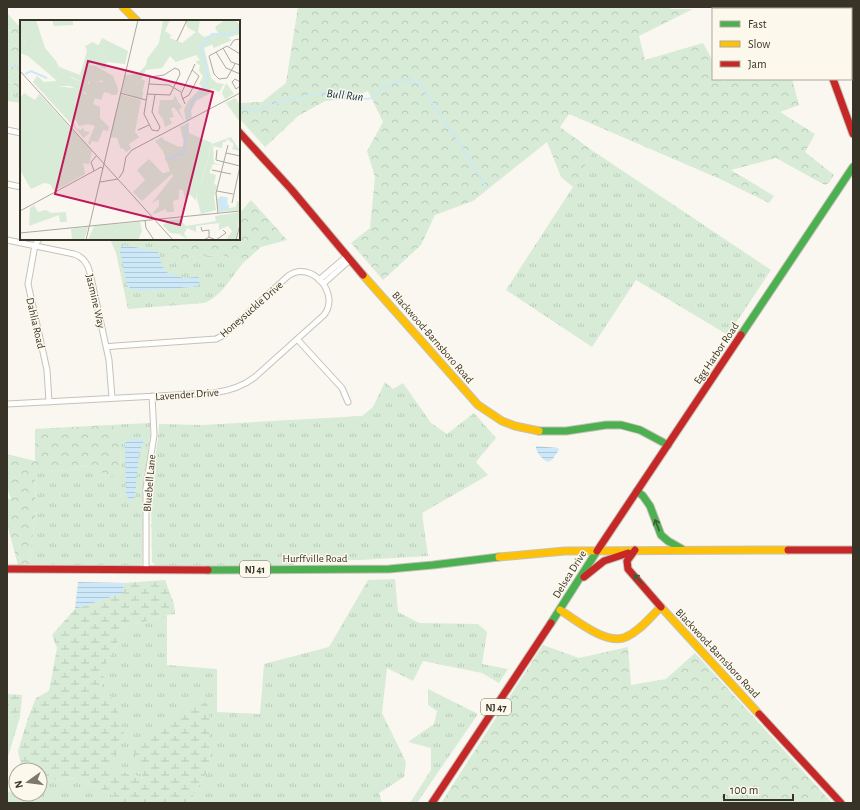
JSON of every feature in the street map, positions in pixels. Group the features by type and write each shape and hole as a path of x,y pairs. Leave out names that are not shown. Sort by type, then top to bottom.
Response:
{"main road":[{"path":"124,7 136,20"},
{"path":"833,80 853,132"},
{"name":"Blackwood-Barnsboro Road","path":"240,133 291,189 349,258 478,405 496,418 513,426 530,431 543,432 619,425 637,428 647,432 668,445"},
{"name":"Egg Harbor Road","path":"597,551 853,167"},
{"path":"842,184 853,179"},
{"path":"637,491 648,501 661,535 670,543 685,551"},
{"name":"Hurffville Road","path":"7,569 389,569 424,567 532,552 565,550 597,551"},
{"path":"636,550 627,560 626,563 628,569 661,607"},
{"name":"NJ 47","path":"579,581 604,561 636,550"},
{"name":"Delsea Drive","path":"432,803 579,581 597,551 853,550"},
{"name":"Blackwood-Barnsboro Road","path":"560,610 603,637 611,640 621,639 630,634 661,607 841,803"}],"street":[{"path":"7,130 20,133"},
{"path":"7,184 20,187"},
{"name":"Jasmine Way","path":"7,240 74,254 80,256 86,263 89,270 110,366 112,398"},
{"name":"Dahlia Road","path":"34,240 35,245 28,284 47,370 49,402"},
{"name":"Dahlia Road","path":"35,245 38,240"},
{"path":"319,280 349,258"},
{"path":"323,284 349,258"},
{"name":"Honeysuckle Drive","path":"106,347 215,340 224,335 292,274 298,272 308,272 319,280"},
{"name":"Lavender Drive","path":"7,404 218,392 237,388 255,377 324,315 329,308 330,301 329,294 319,280"},
{"path":"297,339 342,388 348,402"},
{"name":"Bluebell Lane","path":"146,570 146,490 154,435 152,396"}],"green space":[{"path":"298,7 670,7 671,9 693,9 639,36 645,60 703,43 712,59 712,80 792,80 799,105 780,112 815,134 805,152 834,175 829,183 825,185 776,158 731,170 774,196 769,203 720,179 569,114 560,127 593,151 573,187 561,177 547,142 473,201 435,215 421,245 383,280 351,243 370,228 375,177 367,151 383,122 368,91 348,99 325,101 298,116 265,147 240,119 240,103 262,102 286,83"},
{"path":"853,7 853,77 852,8 822,8"},
{"path":"7,13 17,24 10,31 7,30"},
{"path":"17,24 20,27 20,91 7,78 7,30 10,31"},
{"path":"7,78 20,91 20,103 7,101"},
{"path":"593,151 771,270 728,335 636,280 592,347 506,290 573,187"},
{"path":"251,200 287,240 261,247 242,264 223,255 194,256 173,265 167,244 147,240 240,240 240,213"},
{"path":"110,240 147,240 168,244 173,265 194,256 223,255 242,264 221,292 204,303 128,309 116,253"},
{"path":"385,382 393,389 403,383 431,423 447,434 474,413 496,438 476,462 488,475 422,513 428,556 360,560 294,559 294,565 156,566 152,562 151,488 159,424 202,425 362,416 373,407"},
{"path":"150,423 150,436 143,485 142,564 129,566 29,564 36,509 35,471 71,470 78,467 90,466 106,475 121,477 120,445 113,426 109,425"},
{"path":"113,426 120,436 121,478 106,475 90,466 78,467 71,470 35,471 36,509 29,564 18,565 7,524 7,499 11,499 7,487 7,454 35,461 35,429"},
{"path":"395,579 398,612 419,623 478,624 487,632 482,664 508,669 499,683 482,673 423,661 413,681 387,668 382,713 406,762 404,777 379,793 382,803 189,803 210,767 208,706 200,698 144,778 111,768 109,694 97,704 107,661 126,627 167,615 167,665 217,669 217,712 260,714 264,664 329,647 368,580"},
{"path":"165,580 174,604 175,614 126,627 107,661 98,703 109,694 115,703 124,732 111,768 143,778 132,747 200,698 209,706 210,767 189,803 122,803 116,797 79,778 48,781 48,762 20,762 18,751 36,698 49,691 57,648 52,635 75,609 123,593 124,583"},
{"path":"543,645 579,658 628,647 631,685 666,679 695,653 832,803 441,803"},
{"path":"428,689 478,714 417,803 410,803 431,770 431,748 408,742 434,724 437,711 428,705"},
{"path":"7,694 22,695 20,717 7,715"},
{"path":"7,715 20,717 7,760"},
{"path":"79,778 116,797 122,803 7,803 7,791 8,802 48,802 49,780"}],"water":[{"path":"125,245 158,252 162,266 166,272 183,278 198,277 200,279 199,285 165,289 131,289 127,285 120,252 121,247"},
{"path":"133,439 144,440 140,450 135,496 134,499 129,500 126,493 125,444"},
{"path":"536,446 558,448 559,450 552,460 548,462 540,456"},
{"path":"78,582 124,583 123,593 75,609"}],"waterway":[{"name":"Bull Run","path":"7,65 20,68"},
{"name":"Bull Run","path":"240,107 250,111 256,111 288,99 326,92 367,99 372,98 383,88 399,80 412,80 421,84 457,139 487,189"}],"traffic: fast":[{"path":"741,335 853,167"},
{"path":"539,431 566,431 606,425 621,425 640,430 668,445"},
{"path":"637,491 643,496 650,506 661,535 682,549"},
{"path":"551,623 597,551"},
{"path":"208,570 389,569 499,557"}],"traffic: slow":[{"path":"123,7 136,20"},
{"path":"363,275 478,405 502,421 515,426 539,431"},
{"path":"499,557 565,551 788,550"},
{"path":"560,610 592,631 610,638 618,639 626,637 636,631 661,607 759,714"}],"traffic: jam":[{"path":"833,80 853,134"},
{"path":"240,133 291,189 363,275"},
{"path":"597,551 741,335"},
{"path":"635,550 627,561 628,569 661,607"},
{"path":"788,550 853,550"},
{"path":"584,577 604,561 628,553"},
{"path":"7,569 208,570"},
{"path":"432,803 551,623"},
{"path":"759,714 841,803"}]}
